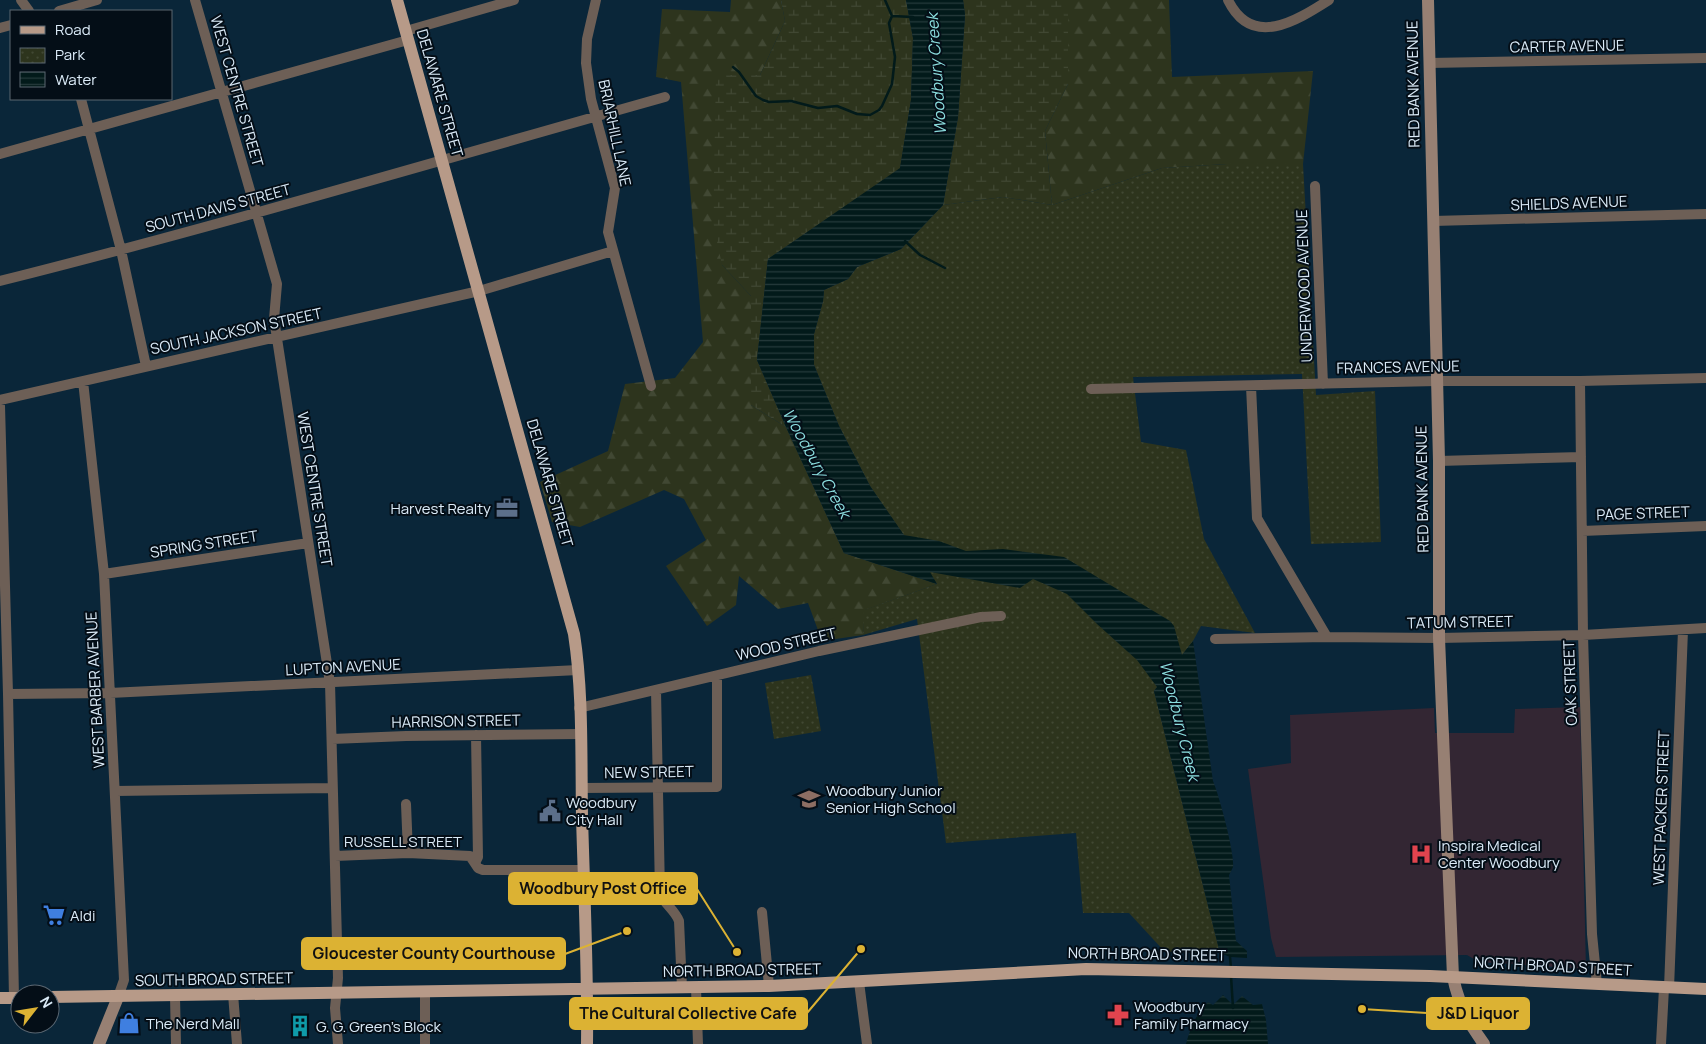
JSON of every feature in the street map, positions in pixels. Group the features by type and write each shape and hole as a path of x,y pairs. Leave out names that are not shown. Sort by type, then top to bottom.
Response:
{"main road":[{"name":"DELAWARE STREET","path":"397,0 573,629 577,654 581,734 588,988 587,1044"},
{"name":"NORTH BROAD STREET","path":"588,988 769,986 1061,969 1453,977 1706,989"},
{"name":"SOUTH BROAD STREET","path":"60,997 588,988"}],"street":[{"path":"63,10 98,0"},
{"name":"WEST CENTRE STREET","path":"196,0 277,284 274,319 330,683 338,978 335,1008 338,1044"},
{"path":"0,154 222,92 407,36 514,0"},
{"name":"BRIARHILL LANE","path":"596,0 587,39 586,63 595,117 615,188 608,232 651,386"},
{"path":"1228,0 1241,18 1256,26 1272,28 1284,25 1307,14 1329,0"},
{"name":"RED BANK AVENUE","path":"1428,0 1439,461 1439,638 1453,977 1456,993 1464,1011 1473,1029 1484,1044"},
{"name":"CARTER AVENUE","path":"1429,63 1706,58"},
{"name":"SOUTH DAVIS STREET","path":"0,281 257,213 665,97"},
{"path":"81,100 121,250 146,366"},
{"name":"UNDERWOOD AVENUE","path":"1315,186 1323,384"},
{"name":"SHIELDS AVENUE","path":"1433,221 1706,214"},
{"name":"SOUTH JACKSON STREET","path":"0,400 479,291 613,251"},
{"name":"FRANCES AVENUE","path":"1091,388 1706,378"},
{"name":"WEST BARBER AVENUE","path":"84,381 104,574 124,980 118,997"},
{"name":"OAK STREET","path":"1580,381 1583,635 1592,934 1597,984"},
{"path":"1251,386 1257,518 1327,637"},
{"path":"0,406 6,700 16,984"},
{"path":"1439,461 1581,457"},
{"name":"PAGE STREET","path":"1582,531 1706,526"},
{"name":"SPRING STREET","path":"104,574 308,543"},
{"name":"WOOD STREET","path":"579,708 819,652 981,617 1001,616"},
{"name":"TATUM STREET","path":"1215,639 1583,635 1706,628"},
{"name":"WEST PACKER STREET","path":"1660,1044 1667,988 1683,630"},
{"name":"LUPTON AVENUE","path":"6,700 110,693 578,670"},
{"name":"NEW STREET","path":"582,788 717,786 716,676"},
{"path":"656,690 660,892 663,900 676,914 679,921 682,988"},
{"name":"HARRISON STREET","path":"332,739 406,736 581,734"},
{"path":"474,863 478,858 476,736"},
{"path":"115,791 332,788"},
{"path":"406,804 408,854"},
{"name":"RUSSELL STREET","path":"335,856 408,854 470,856 478,868 482,870 584,870"},
{"path":"762,912 769,986"},
{"path":"859,982 867,1044"},
{"path":"696,988 698,1044"},
{"path":"424,991 425,1044"},
{"path":"233,994 236,1044"},
{"path":"176,996 176,1044"},
{"path":"99,1044 118,997"}],"shaded area":[{"name":"Inspira Medical Center Woodbury","path":"1580,707 1586,969 1479,962 1467,955 1276,957 1271,938 1248,769 1291,763 1290,715 1434,708 1435,733 1514,733 1515,709"}],"green space":[{"path":"731,0 781,0 785,21 760,75 716,75 722,265 751,296 751,405 786,427 844,553 937,584 865,610 863,635 822,641 808,603 778,609 739,576 736,605 707,626 666,566 706,540 684,499 664,490 580,527 552,522 540,482 608,451 625,384 675,378 703,342 681,82 656,77 662,9 730,12"},
{"path":"781,0 906,0 913,38 911,100 900,169 768,259 757,360 786,427 751,405 751,296 722,265 713,223 716,75 760,75 785,21"},
{"path":"963,0 1068,0 1068,84 1045,131 1052,205 1003,197 943,205 958,117 965,15"},
{"path":"1068,0 1169,0 1172,77 1313,71 1303,164 1227,164 1162,168 1052,205 1045,131 1068,84"},
{"path":"1227,164 1303,164 1316,395 1375,391 1381,542 1311,544 1302,374 1133,377 1141,442 1186,450 1204,539 1255,633 1201,626 1193,641 1154,691 1220,953 1165,952 1129,913 1083,913 1076,833 946,843 917,619 863,635 864,610 937,584 870,486 839,426 814,365 814,334 824,290 848,279 857,267 901,249 943,205 1003,197 1052,205 1162,168"},
{"path":"811,675 821,731 774,739 765,683"}],"water":[{"path":"906,0 963,0 965,15 958,117 943,205 901,249 857,267 848,279 824,290 814,334 814,365 839,426 870,486 904,535 939,541 966,551 1003,549 1064,557 1170,621 1174,626 1182,655 1193,641 1213,781 1232,850 1233,867 1229,875 1236,941 1247,951 1247,958 1230,957 1220,953 1154,691 1157,687 1137,660 1067,594 1033,579 1020,588 930,572 937,584 844,553 757,360 768,259 900,168 911,100 913,38"},
{"path":"1223,995 1233,1005 1242,996 1253,1005 1262,1004 1266,1020 1268,1044 1186,1044 1200,1011 1208,1002 1213,1005"}],"waterway":[{"path":"733,67 739,72 756,96 763,100 769,102 791,101 818,108 837,106 857,114 870,115 882,106 892,84 895,57 889,23 892,16 885,0"},
{"path":"892,16 913,17"},
{"path":"905,241 920,255 945,268"},
{"name":"Woodbury Creek","path":"1230,957 1231,968"},
{"name":"Woodbury Creek","path":"1231,976 1233,1008"}],"place":[{"name":"Harvest Realty","path":"507,508"},
{"name":"Woodbury Junior Senior High School","path":"809,799"},
{"name":"Woodbury City Hall","path":"550,811"},
{"name":"Inspira Medical Center Woodbury","path":"1421,854"},
{"name":"Aldi","path":"54,915"},
{"name":"Gloucester County Courthouse","path":"627,931"},
{"name":"The Cultural Collective Cafe","path":"861,949"},
{"name":"Woodbury Post Office","path":"737,952"},
{"name":"J&D Liquor","path":"1362,1009"},
{"name":"Woodbury Family Pharmacy","path":"1118,1015"},
{"name":"The Nerd Mall","path":"129,1023"},
{"name":"G. G. Green's Block","path":"300,1026"}]}
